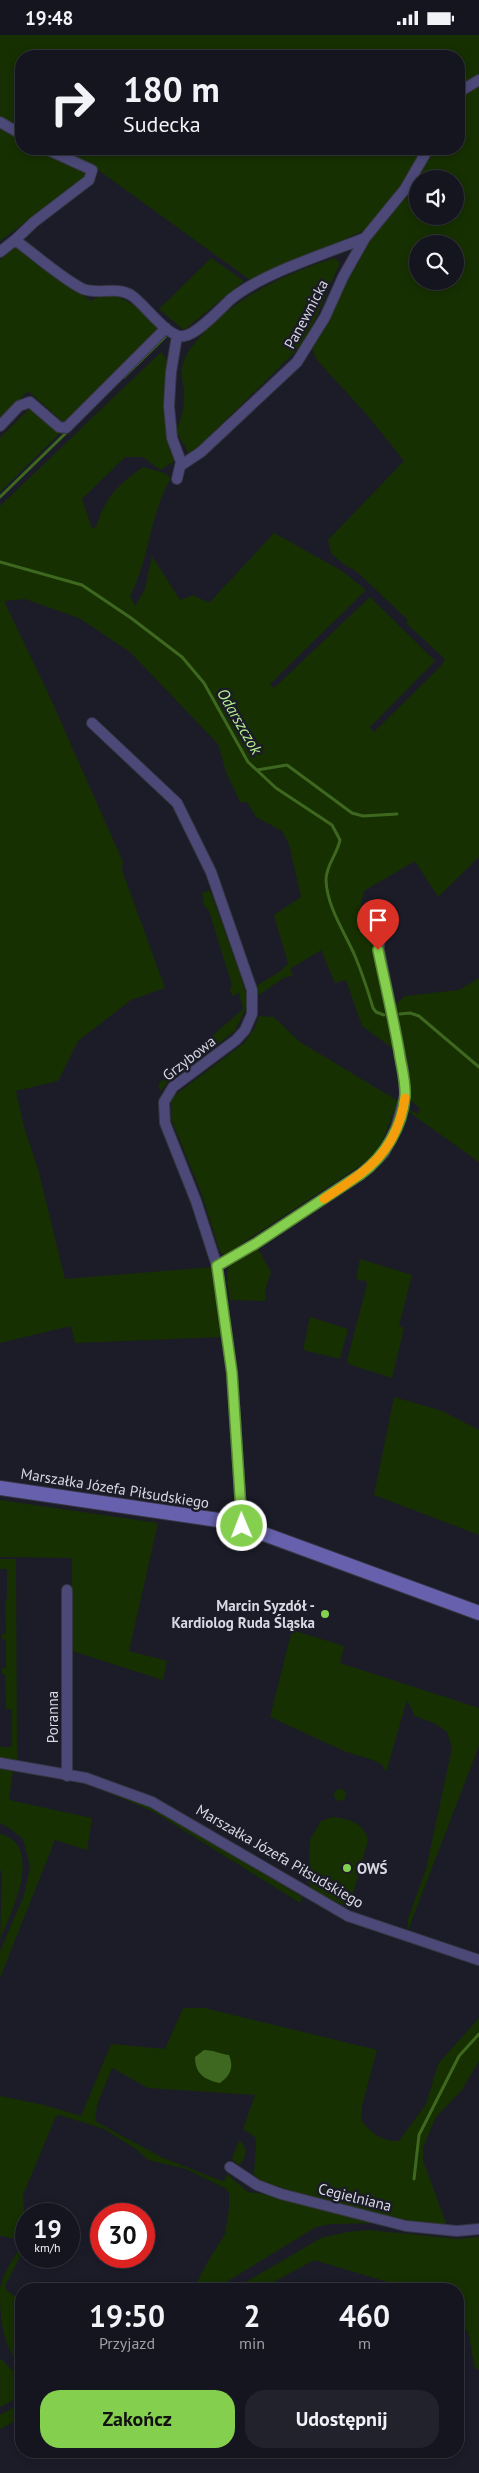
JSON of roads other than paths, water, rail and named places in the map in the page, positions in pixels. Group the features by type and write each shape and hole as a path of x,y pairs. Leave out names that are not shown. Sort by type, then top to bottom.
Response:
{"street":[{"path":"465,89 479,80"},
{"path":"0,122 15,130"},
{"path":"0,252 16,240 34,222 89,180 92,170 59,155"},
{"name":"Panewnicka","path":"180,466 201,452 297,362 316,332 365,238 404,189 424,155"},
{"path":"16,240 84,289 121,291 130,295 142,303 166,328 177,336 191,333 233,298 255,285 307,260 365,238"},
{"path":"0,426 19,406 30,401 59,427 66,428 166,328"},
{"path":"177,336 171,372 169,425 181,462 177,479"},
{"name":"Grzybowa","path":"92,723 178,803 211,872 252,990 252,1014 246,1030 236,1040 174,1087 166,1096 163,1109 164,1123 196,1201 217,1266 232,1373 242,1526"},
{"path":"217,1266 248,1249 361,1174 377,1161 389,1143 401,1114 405,1095 403,1069 378,950 379,925"},
{"name":"Marszałka Józefa Piłsudskiego","path":"0,1488 218,1520 242,1526 479,1613"},
{"name":"Poranna","path":"67,1590 67,1776"},
{"path":"0,1763 67,1776"},
{"name":"Marszałka Józefa Piłsudskiego","path":"67,1776 103,1783 152,1801 348,1916 479,1960"},
{"name":"Cegielniana","path":"230,2167 257,2185 280,2193 406,2226 457,2231 479,2229"}],"waterway":[{"path":"124,377 165,337"},
{"path":"0,497 69,430"},
{"name":"Odarszczok","path":"0,562 82,585 131,618 182,657 204,683 248,762 276,788 332,825 340,840 326,875 327,890 337,919 355,956 373,1008 376,1012 384,1015"},
{"path":"257,770 287,765 352,813 363,816 397,814"},
{"name":"Odarszczok","path":"400,1014 410,1013 419,1016 479,1067"},
{"path":"414,2179 419,2135 459,2056 479,2034"}],"place":[{"name":"Marcin Syzdół - Kardiolog Ruda Śląska","path":"325,1614"},
{"name":"OWŚ","path":"347,1868"}]}
